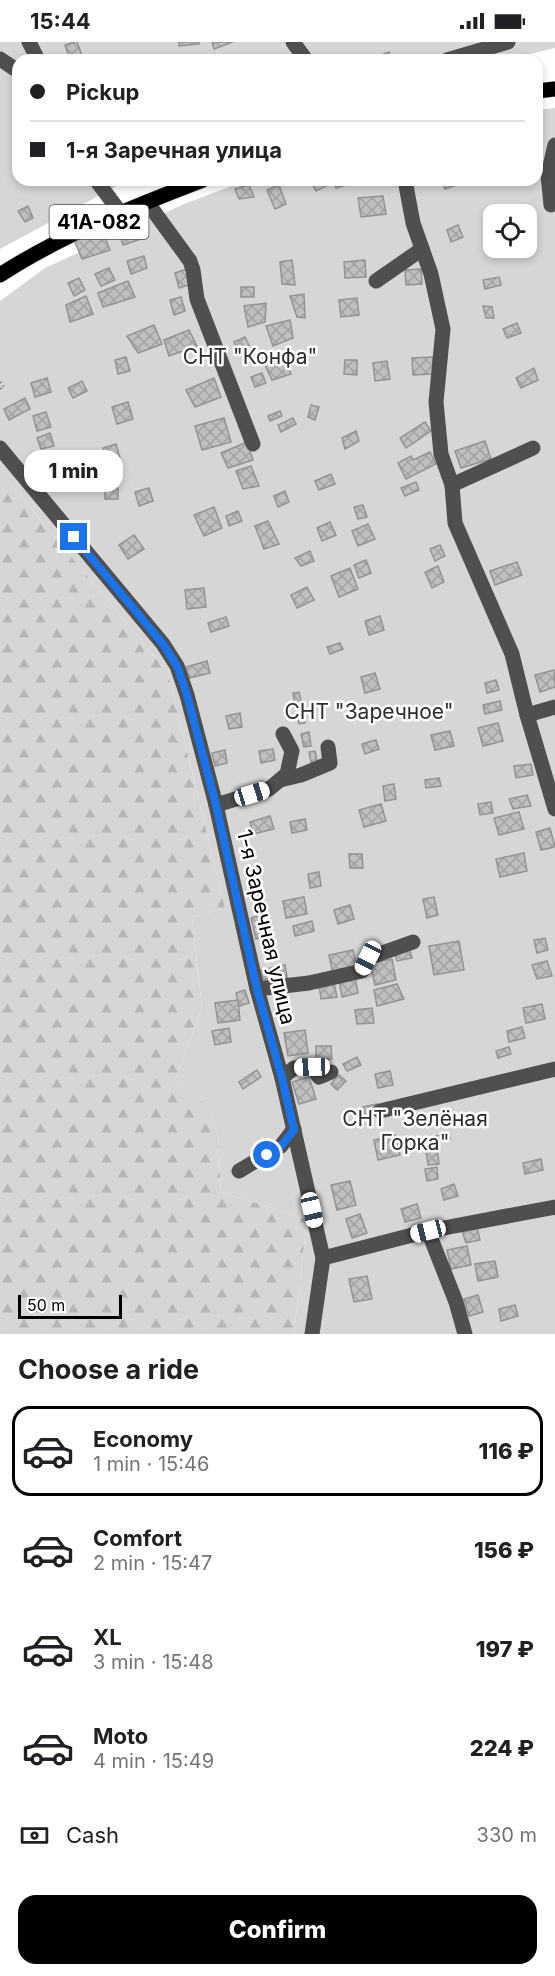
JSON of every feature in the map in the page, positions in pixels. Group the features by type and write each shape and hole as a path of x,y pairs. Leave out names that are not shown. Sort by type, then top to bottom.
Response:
{"main road":[{"name":"41А-082","path":"0,275 31,255 120,212 187,186"}],"street":[{"path":"467,54 508,42"},
{"path":"551,205 548,175 555,145"},
{"path":"100,186 120,212"},
{"path":"406,186 413,223 431,274 443,329 436,402 441,454 452,485 455,523 512,654 527,715 555,809"},
{"path":"147,201 194,270 197,299 253,444"},
{"path":"376,281 422,249"},
{"name":"1-я Заречная улица","path":"0,448 163,644 177,666 216,805 257,989 282,1078 323,1258 312,1334"},
{"path":"452,485 533,448"},
{"path":"527,715 555,707"},
{"path":"216,805 269,789 287,774 292,751 283,734"},
{"path":"280,780 301,775 330,763 328,747"},
{"path":"257,989 309,983 362,971 368,958 413,942"},
{"path":"282,1078 294,1068 312,1067 319,1077 331,1072"},
{"path":"380,1111 555,1069"},
{"path":"239,1172 281,1146 294,1130"},
{"path":"323,1258 428,1231 555,1207"},
{"path":"428,1231 456,1302 465,1334"}],"path":[{"path":"0,382 4,387 0,389"}],"green space":[{"path":"0,42 555,42 555,48 530,54 12,54 12,186 117,186 0,249"},
{"path":"555,108 555,1334 294,1334 307,1219 221,1192 218,1135 208,1108 175,1080 202,1008 192,917 225,908 168,673 0,471 0,301 45,268 184,204 232,186 543,186 543,109"},
{"path":"0,471 168,673 225,908 192,917 202,1008 175,1080 208,1107 218,1135 221,1192 307,1219 294,1334 0,1334"}],"building":[{"path":"77,42 82,54 68,54 65,45"},
{"path":"179,42 199,42 199,44 179,46"},
{"path":"212,42 233,42 214,49"},
{"path":"249,186 254,197 239,199 235,189"},
{"path":"279,186 286,204 275,209 267,190"},
{"path":"313,186 326,186 316,191"},
{"path":"383,196 386,214 361,217 358,198"},
{"path":"28,206 33,218 25,222 18,211"},
{"path":"132,219 141,239 123,245 116,225"},
{"path":"458,225 463,237 451,242 447,230"},
{"path":"102,230 110,250 82,259 74,240"},
{"path":"144,256 147,268 131,274 127,261"},
{"path":"292,260 295,285 282,284 280,262"},
{"path":"365,260 366,277 345,278 344,262"},
{"path":"109,268 115,280 101,286 95,274"},
{"path":"187,269 191,284 179,288 175,273"},
{"path":"421,269 422,284 406,285 405,270"},
{"path":"499,277 501,285 485,289 483,280"},
{"path":"79,278 85,290 74,296 68,283"},
{"path":"128,281 135,297 103,307 98,293"},
{"path":"241,287 254,287 254,297 241,297"},
{"path":"304,294 305,318 297,317 290,296"},
{"path":"86,296 93,314 70,322 66,305"},
{"path":"181,297 185,311 174,315 170,300"},
{"path":"357,298 359,315 341,317 339,300"},
{"path":"266,303 265,322 248,327 244,306"},
{"path":"483,306 492,307 494,318 486,318"},
{"path":"290,320 293,338 273,346 266,326"},
{"path":"517,323 521,333 507,338 503,329"},
{"path":"154,325 162,344 138,353 127,336"},
{"path":"189,330 197,346 169,356 164,340"},
{"path":"245,337 249,345 237,350 234,342"},
{"path":"126,357 130,371 118,374 115,360"},
{"path":"285,357 291,374 272,380 264,363"},
{"path":"433,357 433,374 413,375 412,358"},
{"path":"345,360 357,360 357,375 344,374"},
{"path":"387,361 390,379 375,381 373,363"},
{"path":"534,368 538,380 521,388 516,378"},
{"path":"262,373 266,383 255,387 251,377"},
{"path":"47,378 51,392 35,397 31,383"},
{"path":"214,378 221,397 195,407 186,390"},
{"path":"82,381 87,391 73,398 68,388"},
{"path":"25,398 30,409 9,420 4,409"},
{"path":"128,402 133,419 117,424 112,407"},
{"path":"311,405 319,407 315,420 308,417"},
{"path":"280,411 282,416 270,421 268,416"},
{"path":"46,412 51,427 37,431 33,416"},
{"path":"224,418 231,442 202,450 195,426"},
{"path":"293,418 296,424 281,432 278,425"},
{"path":"425,422 431,431 406,448 400,438"},
{"path":"356,431 359,441 345,449 342,438"},
{"path":"50,433 54,446 41,449 37,438"},
{"path":"485,441 491,459 461,468 455,451"},
{"path":"247,442 253,460 228,468 221,453"},
{"path":"116,444 120,458 107,462 103,448"},
{"path":"430,452 436,464 406,479 398,463 411,456 413,460"},
{"path":"76,459 81,473 68,477 64,463"},
{"path":"251,466 259,486 243,489 236,471"},
{"path":"331,474 335,484 319,490 315,481"},
{"path":"416,482 419,490 405,496 401,488"},
{"path":"105,488 118,488 118,499 105,499"},
{"path":"149,488 153,501 139,506 135,492"},
{"path":"285,491 289,502 278,507 274,496"},
{"path":"363,505 367,517 358,519 354,507"},
{"path":"214,507 222,528 204,536 194,515"},
{"path":"238,511 242,521 229,526 226,516"},
{"path":"268,521 279,544 264,549 255,526"},
{"path":"330,522 336,535 322,541 317,528"},
{"path":"368,524 375,539 358,546 352,531"},
{"path":"134,535 144,549 128,559 119,545"},
{"path":"440,545 445,556 435,561 430,549"},
{"path":"310,551 314,561 301,566 295,558"},
{"path":"366,560 371,573 359,578 354,565"},
{"path":"517,562 522,575 495,585 490,571"},
{"path":"438,566 444,582 432,588 425,572"},
{"path":"350,568 358,589 339,597 331,576"},
{"path":"307,587 314,600 297,608 291,595"},
{"path":"204,588 206,607 187,609 185,590"},
{"path":"380,616 384,630 369,635 365,621"},
{"path":"226,617 229,626 211,632 208,623"},
{"path":"340,643 343,649 330,654 327,647"},
{"path":"207,661 210,673 189,678 186,667"},
{"path":"554,670 555,687 540,692 535,675"},
{"path":"375,673 380,689 365,693 361,677"},
{"path":"496,680 499,690 487,693 485,683"},
{"path":"299,692 302,705 295,706 293,693"},
{"path":"500,701 502,710 485,714 483,705"},
{"path":"240,713 242,727 229,729 226,716"},
{"path":"303,713 305,723 299,724 297,714"},
{"path":"498,723 503,741 483,746 478,728"},
{"path":"450,731 454,746 435,750 431,735"},
{"path":"309,732 311,746 304,747 301,734"},
{"path":"376,740 379,749 365,754 362,744"},
{"path":"273,749 275,760 261,763 259,751"},
{"path":"225,750 227,763 215,766 212,753"},
{"path":"315,751 318,765 312,767 309,752"},
{"path":"531,764 533,775 516,778 514,766"},
{"path":"439,778 441,786 426,788 425,780"},
{"path":"394,784 396,799 385,801 383,786"},
{"path":"527,795 531,806 513,809 509,799"},
{"path":"491,802 493,813 480,815 478,804"},
{"path":"381,804 386,821 364,827 359,810"},
{"path":"519,812 524,829 499,835 494,818"},
{"path":"270,816 274,829 253,834 250,822"},
{"path":"305,819 307,830 292,833 290,822"},
{"path":"550,828 555,847 541,850 536,832"},
{"path":"524,853 527,871 500,877 496,859"},
{"path":"349,854 362,854 363,868 350,868"},
{"path":"319,872 321,886 310,888 308,874"},
{"path":"304,897 307,914 286,918 283,901"},
{"path":"434,897 438,915 427,918 423,899"},
{"path":"350,905 354,919 338,924 334,910"},
{"path":"261,915 266,936 256,939 251,918"},
{"path":"312,921 314,931 295,936 293,926"},
{"path":"545,938 548,950 537,953 534,940"},
{"path":"459,941 464,970 434,975 429,946"},
{"path":"353,950 357,969 333,974 329,955"},
{"path":"410,950 412,958 397,961 395,954"},
{"path":"392,959 396,980 375,985 370,963"},
{"path":"547,961 552,976 537,979 532,965"},
{"path":"285,965 288,982 277,984 276,977 263,980 261,970"},
{"path":"355,977 358,993 342,997 339,980"},
{"path":"334,983 337,997 321,999 319,985"},
{"path":"397,984 404,999 377,1006 374,990"},
{"path":"245,990 249,1003 239,1006 236,993"},
{"path":"238,1000 240,1020 218,1023 215,1003"},
{"path":"542,1004 545,1019 526,1023 523,1008"},
{"path":"372,1008 374,1023 357,1024 355,1010"},
{"path":"522,1027 525,1038 509,1042 507,1031"},
{"path":"229,1028 231,1042 215,1045 212,1031"},
{"path":"305,1030 308,1053 288,1056 284,1033"},
{"path":"316,1046 331,1046 332,1059 316,1060"},
{"path":"509,1047 511,1054 498,1058 496,1051"},
{"path":"357,1057 361,1065 347,1071 343,1064"},
{"path":"257,1070 261,1077 243,1089 239,1082"},
{"path":"390,1071 393,1085 378,1088 375,1074"},
{"path":"339,1075 346,1081 337,1090 331,1084"},
{"path":"309,1077 316,1099 299,1104 292,1082"},
{"path":"377,1104 379,1113 366,1117 363,1107"},
{"path":"449,1133 450,1139 438,1142 436,1136"},
{"path":"395,1135 400,1155 378,1160 374,1140"},
{"path":"437,1149 439,1164 428,1165 426,1151"},
{"path":"541,1159 543,1170 525,1174 523,1163"},
{"path":"437,1167 438,1179 427,1181 425,1169"},
{"path":"350,1181 356,1205 337,1210 331,1185"},
{"path":"454,1184 458,1196 444,1200 441,1189"},
{"path":"417,1204 421,1218 405,1222 401,1209"},
{"path":"360,1214 367,1233 352,1238 346,1219"},
{"path":"477,1227 480,1240 466,1243 462,1231"},
{"path":"467,1246 471,1265 451,1269 447,1250"},
{"path":"495,1261 498,1277 478,1281 475,1264"},
{"path":"367,1276 372,1299 354,1302 349,1279"},
{"path":"478,1295 483,1312 469,1316 464,1299"},
{"path":"515,1305 518,1316 501,1321 499,1309"}],"route":[{"path":"74,537 163,644 177,666 187,695 216,805 257,989 294,1130 281,1146 267,1155"}],"park label":[{"name":"СНТ \"Конфа\"","path":"250,357"},
{"name":"СНТ \"Заречное\"","path":"369,712"},
{"name":"СНТ \"Зелёная Горка\"","path":"415,1131"}]}
